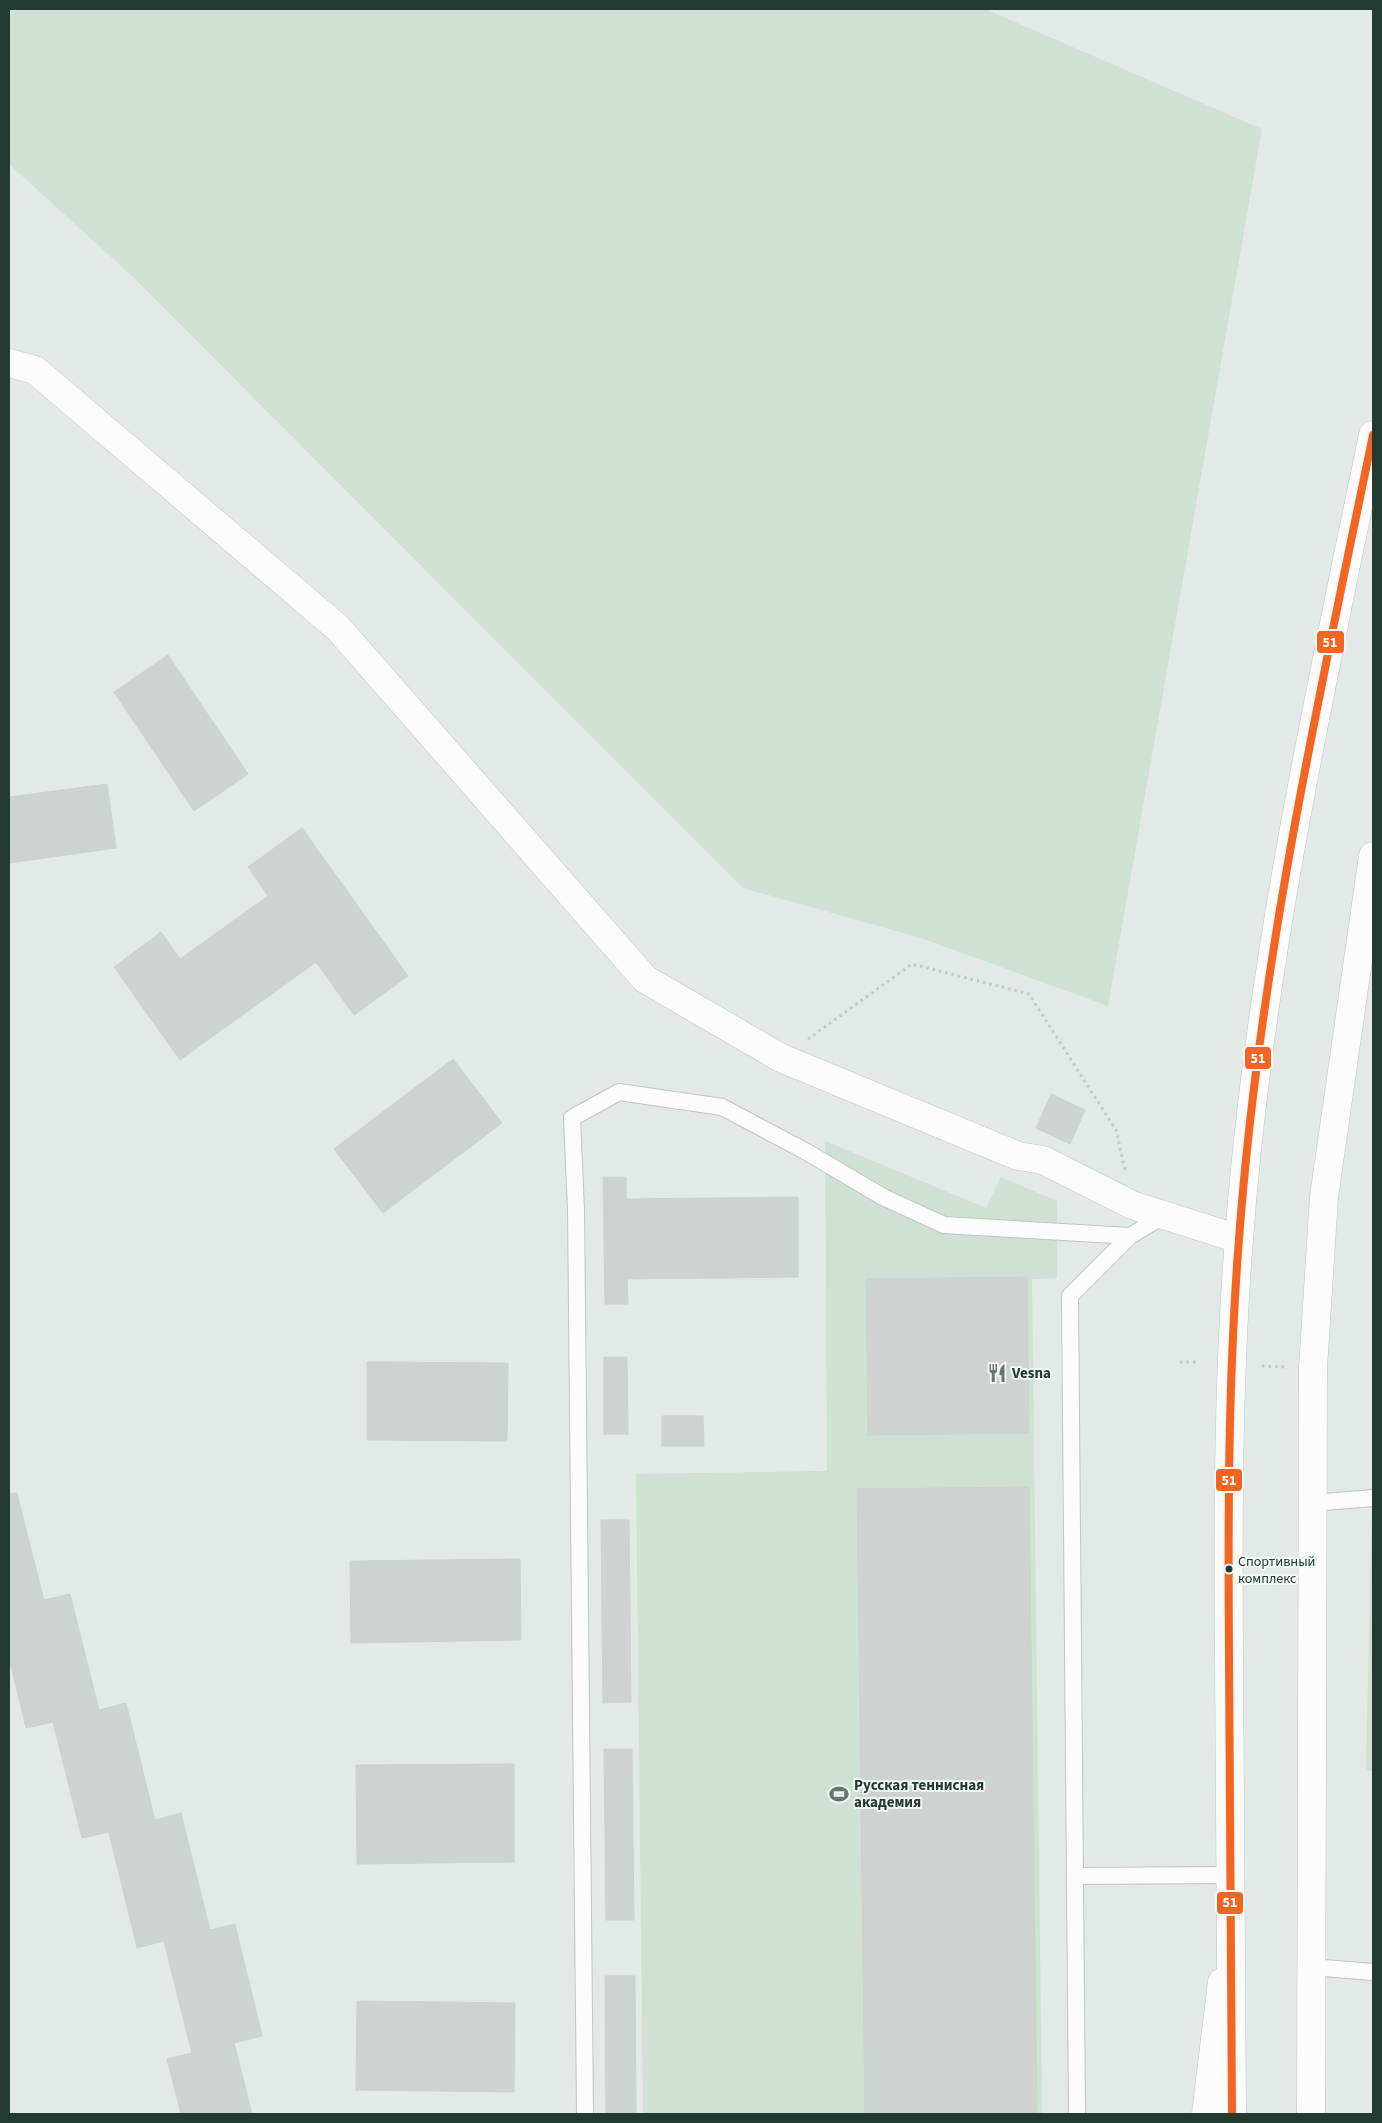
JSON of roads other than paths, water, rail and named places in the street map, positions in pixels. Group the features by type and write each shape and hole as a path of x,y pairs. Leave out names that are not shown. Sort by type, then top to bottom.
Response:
{"street":[{"path":"9,363 35,370 338,628 645,979 781,1058 1018,1156 1043,1160 1132,1206 1239,1239"},
{"path":"1232,2114 1229,1916 1228,1477 1239,1239 1253,1092 1277,923 1316,715 1373,435"},
{"path":"1311,2114 1313,1368 1324,1197 1372,870"},
{"path":"1206,2114 1229,1916"}],"lane":[{"path":"585,2114 576,1210 572,1118 619,1092 722,1108 804,1151 883,1197 944,1225 1130,1236"},
{"path":"1078,2114 1070,1296 1130,1236 1165,1215"},
{"path":"1312,1503 1373,1498"},
{"path":"1075,1876 1229,1874"},
{"path":"1311,1967 1373,1972"}],"place":[{"name":"Vesna","path":"997,1373"},
{"name":"Спортивный комплекс","path":"1229,1569"},
{"name":"Русская теннисная академия","path":"839,1794"}]}
